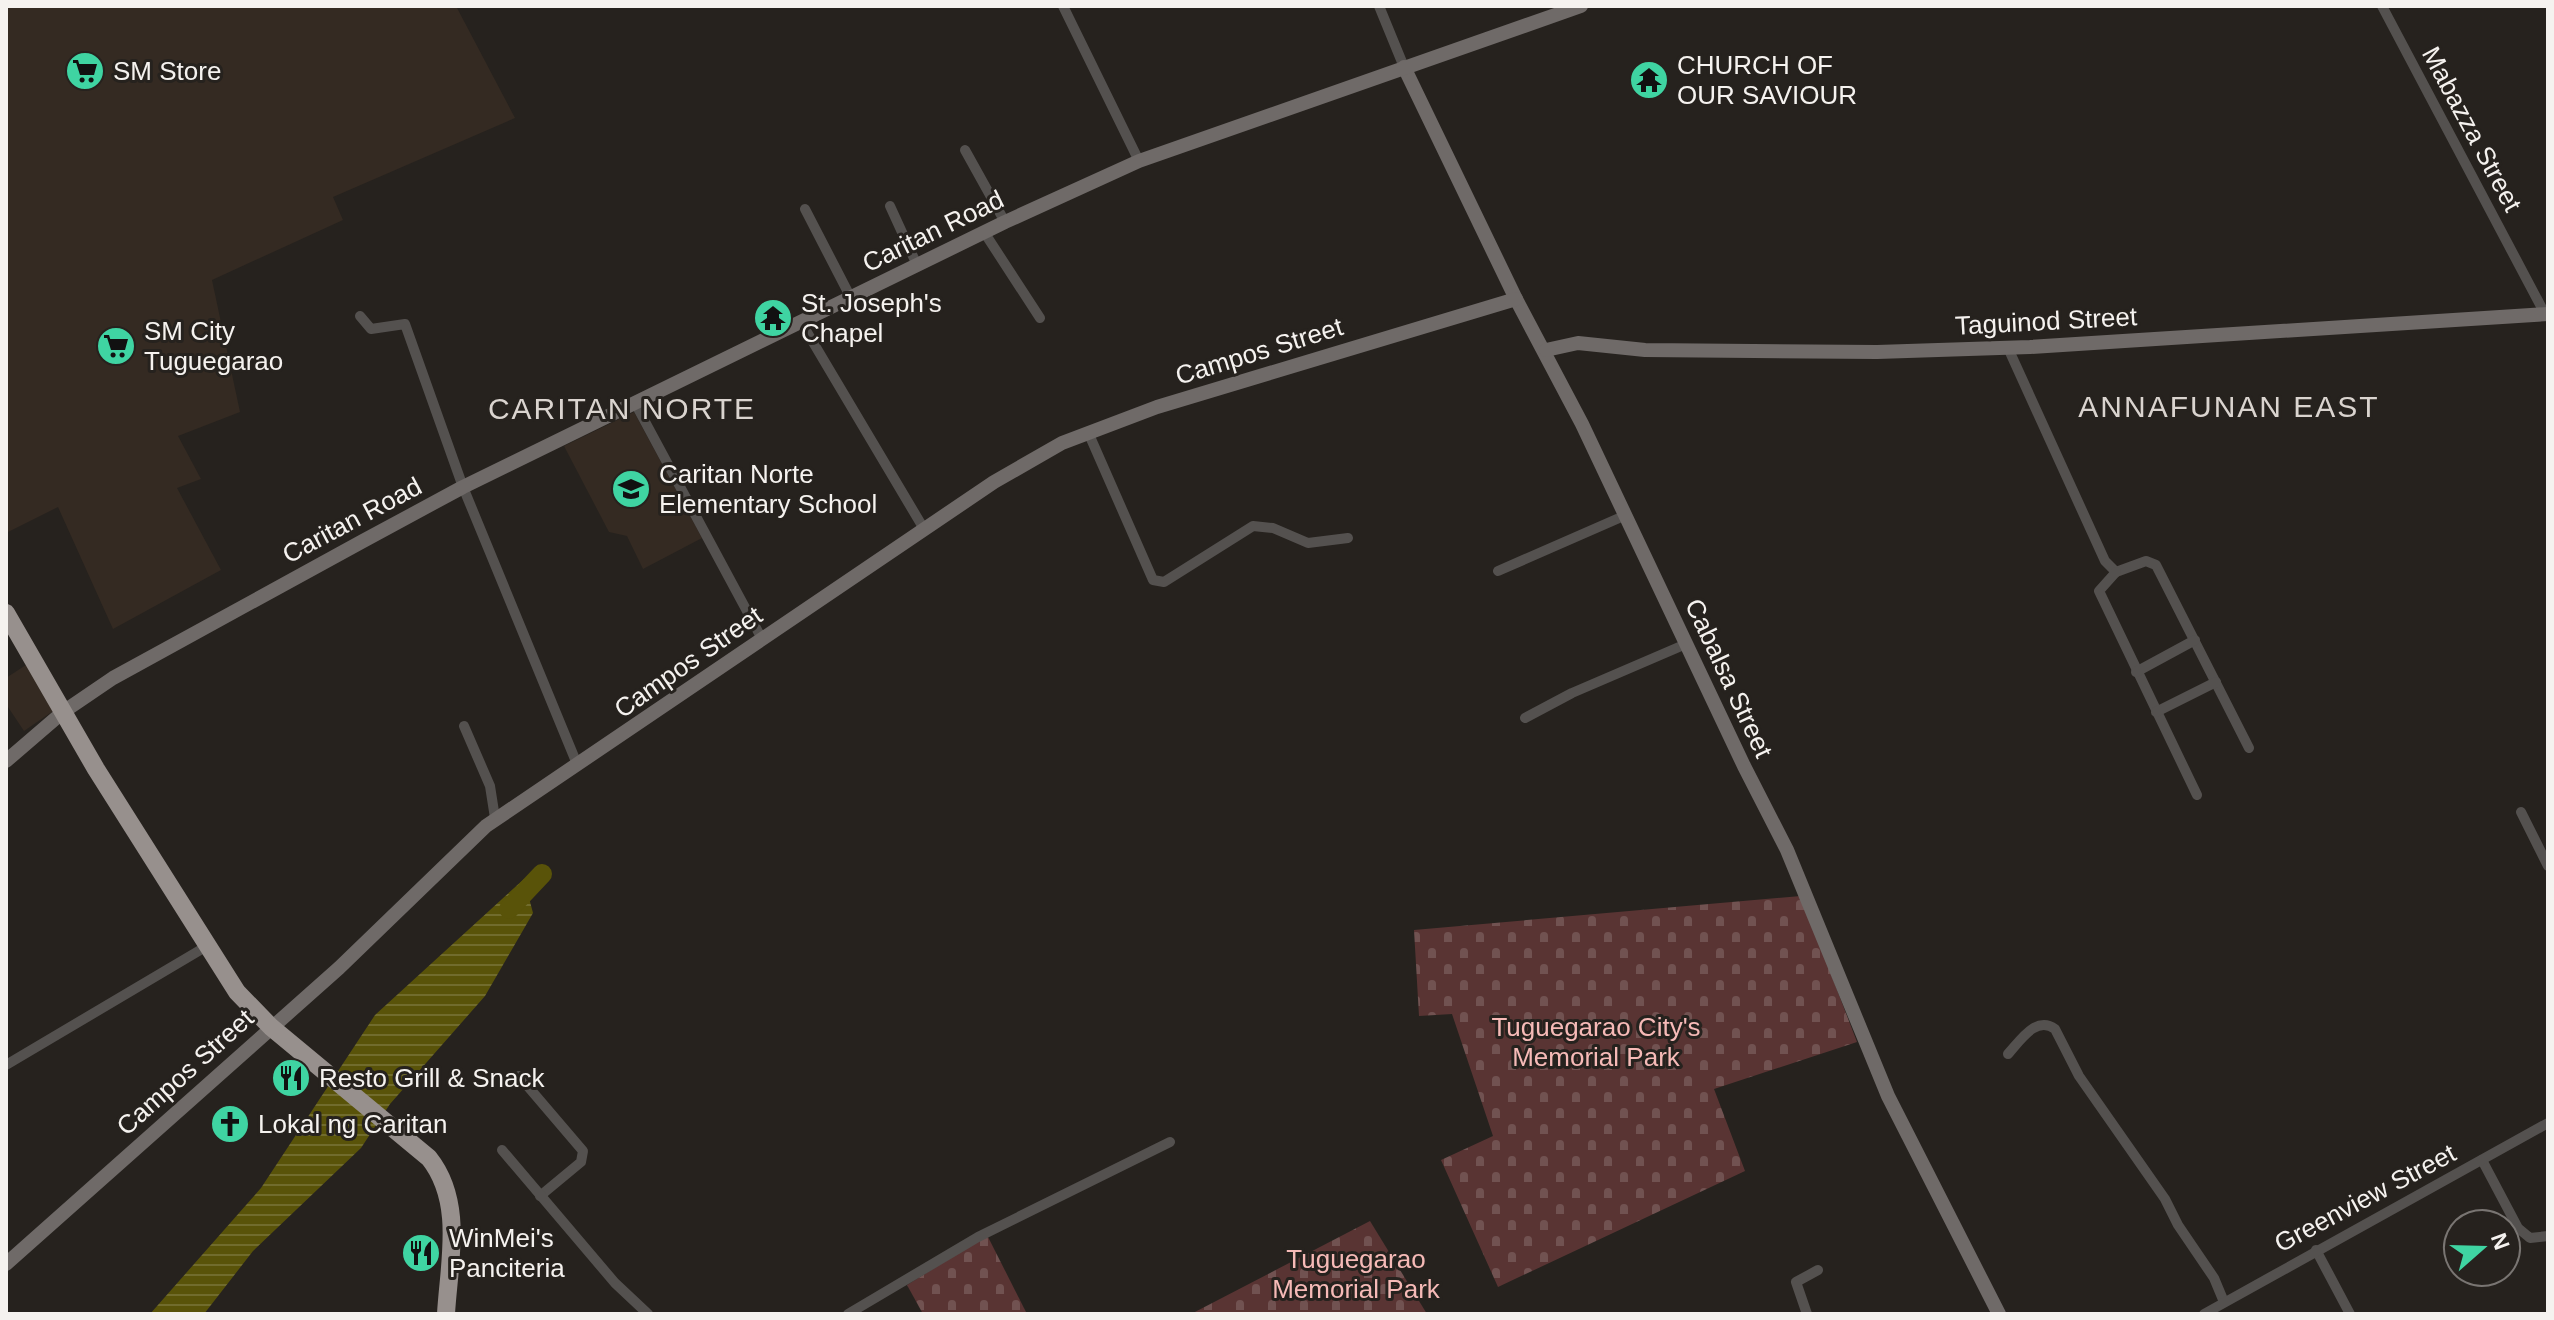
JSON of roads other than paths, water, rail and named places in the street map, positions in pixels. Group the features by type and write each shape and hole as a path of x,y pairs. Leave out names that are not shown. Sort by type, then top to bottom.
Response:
{"highway":[{"path":"6,613 63,712 237,992 271,1027 429,1158 443,1176 450,1195 452,1214 446,1314"}],"street":[{"path":"1063,6 1139,161"},
{"path":"1379,6 1404,67"},
{"name":"Caritan Road","path":"6,761 63,712 183,638 463,487 984,232 1139,161 1581,6"},
{"name":"Mabazza Street","path":"2382,6 2547,314"},
{"name":"Cabalsa Street","path":"1404,67 1516,299 1546,350 1787,850 1888,1096 1999,1314"},
{"path":"965,150 1005,222"},
{"path":"890,206 917,265"},
{"path":"805,209 851,298"},
{"path":"984,232 1040,318"},
{"name":"Campos Street","path":"6,1264 271,1027 495,818 1035,457 1088,432 1157,407 1516,299"},
{"name":"Taguinod Street","path":"1546,350 1578,343 1645,350 2008,348 2547,314"},
{"path":"360,316 371,329 405,324 463,487 577,764"},
{"path":"801,322 924,529"},
{"path":"2008,348 2105,561 2116,572"},
{"path":"635,403 762,639"},
{"path":"1088,432 1153,580 1164,582 1253,526 1273,528 1308,543 1348,538"},
{"path":"1498,571 1626,515"},
{"path":"2197,795 2099,589 2116,572 2146,561 2154,562 2249,748"},
{"path":"2136,672 2195,640"},
{"path":"1525,718 1572,693 1686,644"},
{"path":"2156,712 2216,682"},
{"path":"464,726 490,786 495,818"},
{"path":"2521,812 2548,866"},
{"path":"6,1065 207,946"},
{"path":"2008,1054 2036,1027 2043,1024 2055,1029 2079,1076 2165,1199 2178,1225 2214,1278 2224,1302"},
{"path":"519,1076 583,1151 581,1162 540,1196"},
{"name":"Greenview Street","path":"2204,1314 2548,1123"},
{"path":"848,1314 978,1237 1170,1142"},
{"path":"502,1150 615,1283 648,1314"},
{"path":"2482,1160 2518,1228 2530,1238 2548,1236"},
{"path":"2316,1250 2350,1314"},
{"path":"1807,1314 1796,1282 1818,1270"}],"waterway":[{"path":"509,909 542,874"}],"place":[{"name":"SM Store","path":"85,71"},
{"name":"CHURCH OF OUR SAVIOUR","path":"1649,80"},
{"name":"St. Joseph's Chapel","path":"773,318"},
{"name":"SM City Tuguegarao","path":"116,346"},
{"name":"Caritan Norte Elementary School","path":"631,489"},
{"name":"Resto Grill & Snack","path":"291,1078"},
{"name":"Lokal ng Caritan","path":"230,1124"},
{"name":"WinMei's Panciteria","path":"421,1253"}],"district":[{"name":"ANNAFUNAN EAST","path":"2229,407"},
{"name":"CARITAN NORTE","path":"622,409"}],"park label":[{"name":"Tuguegarao City's Memorial Park","path":"1596,1042"},
{"name":"Tuguegarao Memorial Park","path":"1356,1274"}]}
